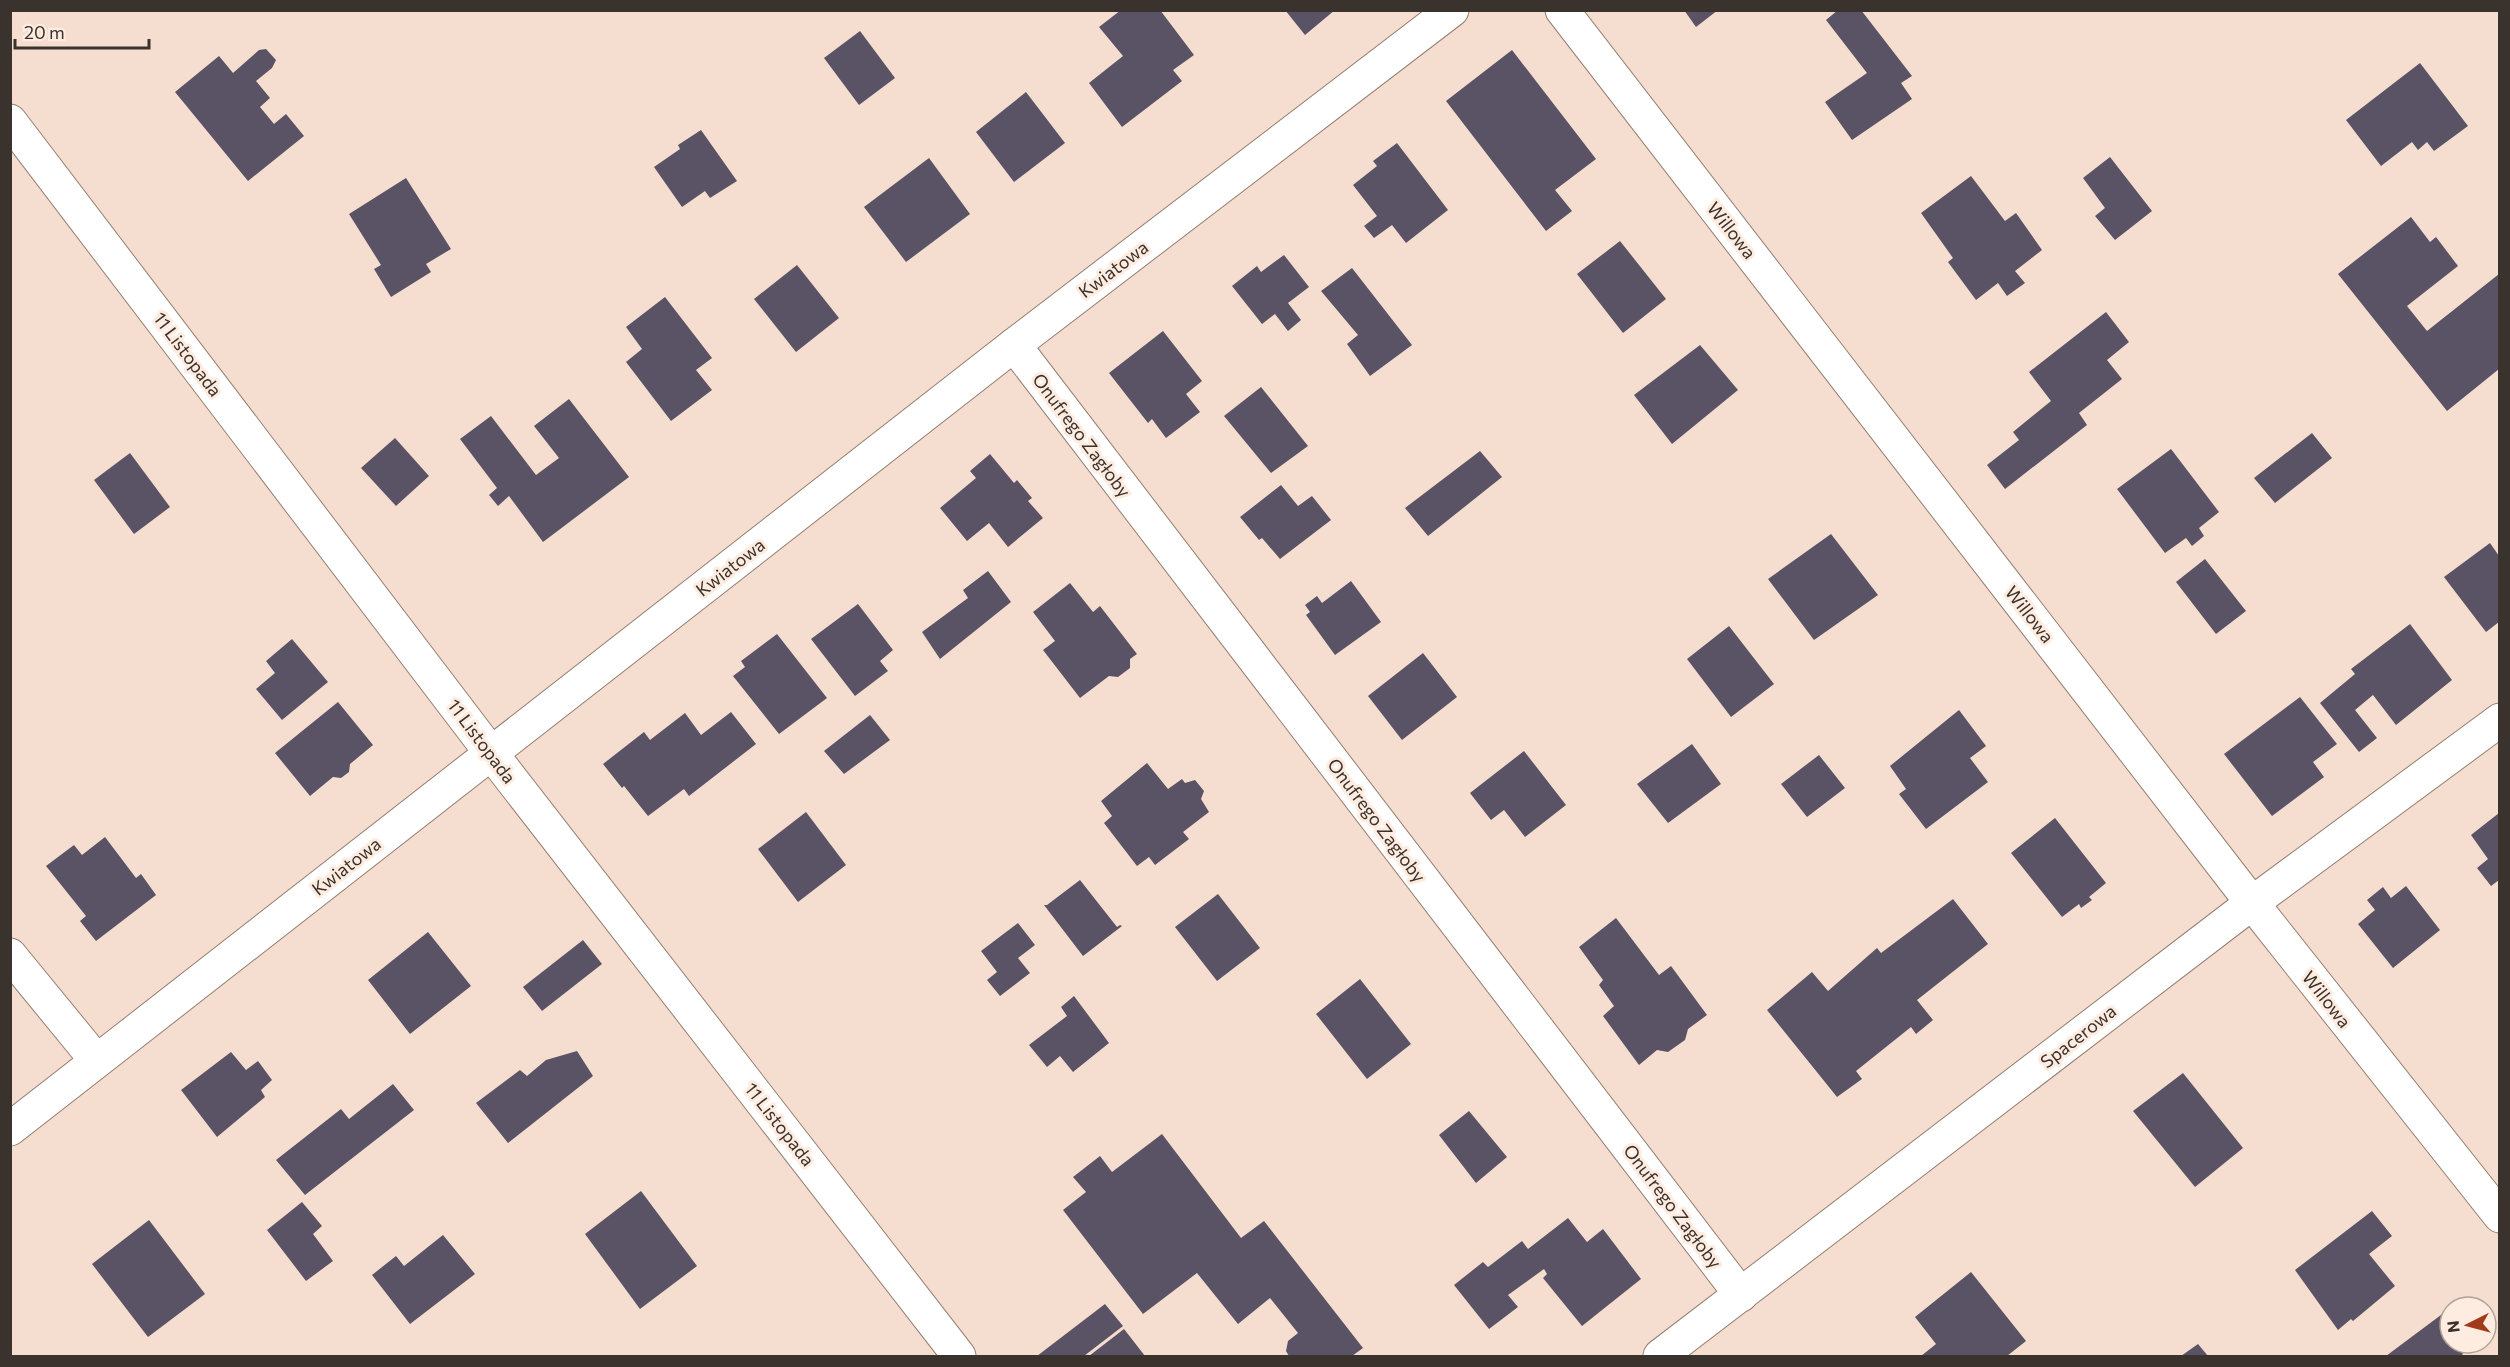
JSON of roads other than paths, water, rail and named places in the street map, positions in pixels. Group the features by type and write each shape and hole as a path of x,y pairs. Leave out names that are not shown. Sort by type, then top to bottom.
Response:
{"street":[{"name":"Kwiatowa","path":"10,1129 1014,345 1452,10"},
{"name":"Willowa","path":"1562,10 2252,903 2499,1216"},
{"name":"11 Listopada","path":"10,121 491,753 959,1356"},
{"name":"Onufrego Zagłoby","path":"1014,345 1741,1295"},
{"name":"Spacerowa","path":"1660,1356 2252,903 2499,720"},
{"path":"10,955 96,1060"}]}
